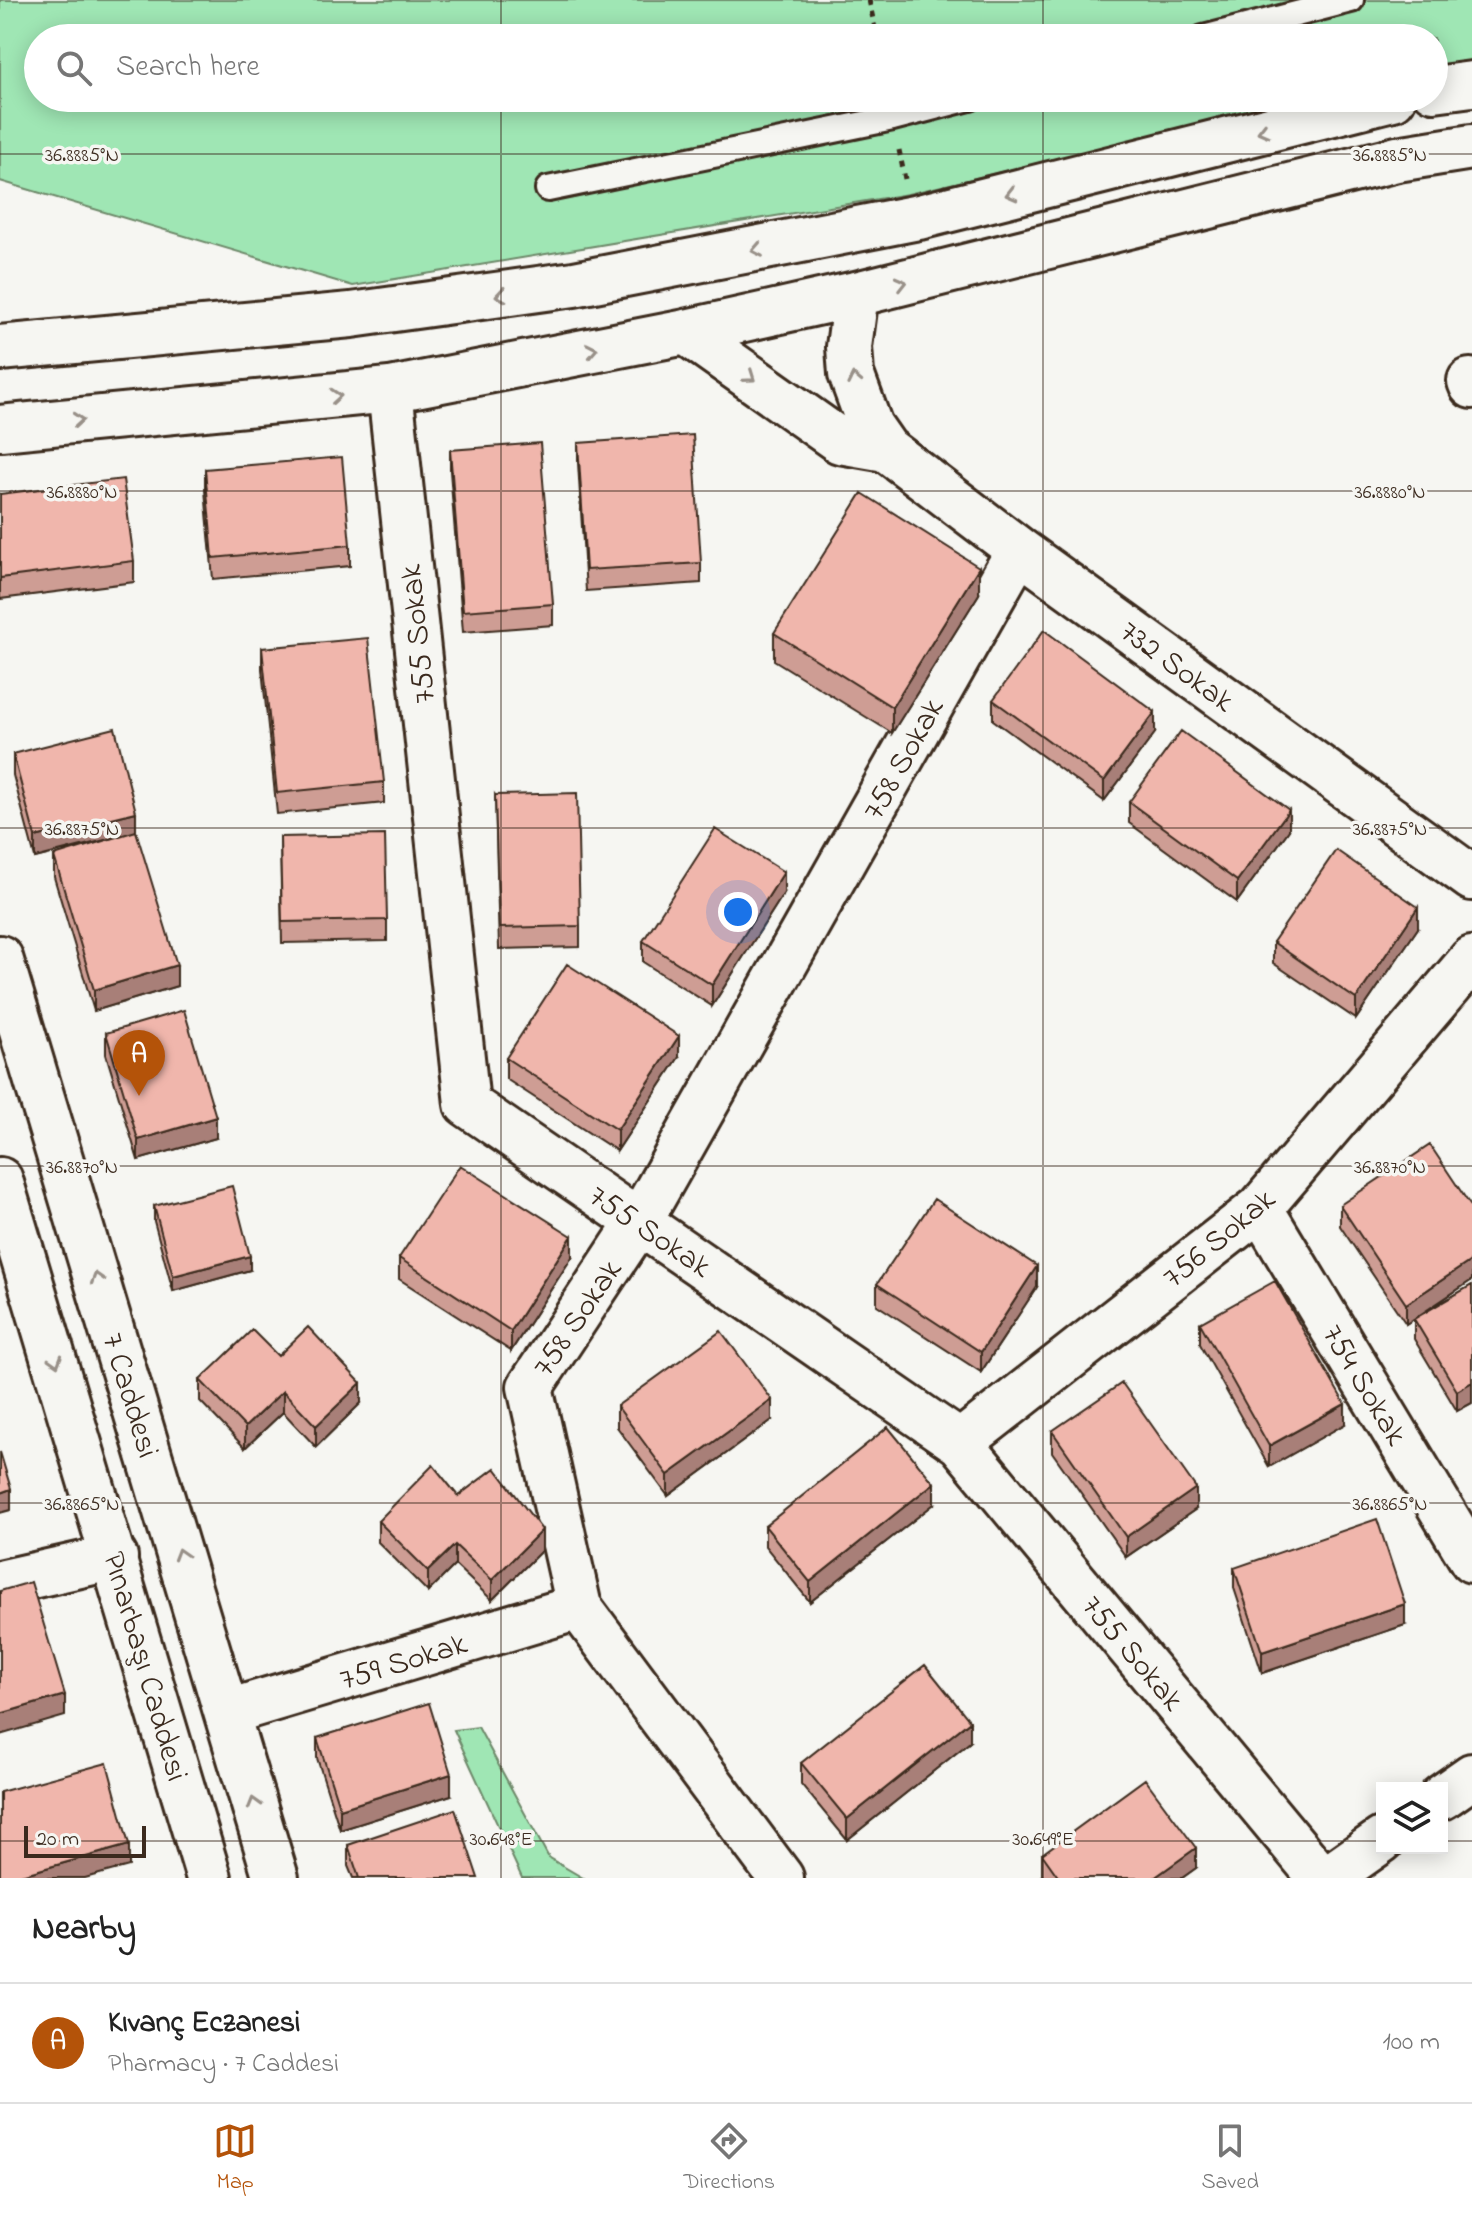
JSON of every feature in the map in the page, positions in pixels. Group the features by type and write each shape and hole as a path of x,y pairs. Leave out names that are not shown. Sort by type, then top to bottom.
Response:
{"street":[{"path":"1448,87 1472,84"},
{"path":"0,348 351,315 574,284 919,217 1337,112"},
{"path":"0,428 390,390 686,332 856,294 1397,159 1472,147"},
{"name":"732 Sokak","path":"856,294 849,347 851,374 870,426 886,449 1019,550 1472,878"},
{"name":"732 Sokak","path":"686,332 840,441 886,449"},
{"name":"755 Sokak","path":"390,390 467,1104 960,1443 1321,1878"},
{"name":"758 Sokak","path":"781,1878 579,1607 530,1387 639,1222 1019,550"},
{"name":"7 Caddesi","path":"0,958 276,1878"},
{"name":"756 Sokak","path":"960,1443 1260,1208 1472,959"},
{"name":"Pınarbaşı Caddesi","path":"0,1180 209,1878"},
{"name":"754 Sokak","path":"1260,1208 1472,1560"},
{"path":"0,1583 115,1557"},
{"name":"759 Sokak","path":"228,1712 579,1607"},
{"path":"1448,1793 1472,1776"},
{"path":"1328,1878 1376,1844"}],"lane":[{"path":"1258,24 1351,0"},
{"path":"548,189 916,112"}],"path":[{"path":"869,0 874,24"}],"green space":[{"path":"0,0 1472,0 1472,60 1448,66 1448,24 24,24 24,112 1253,112 908,194 353,286 0,181"},
{"path":"478,1727 549,1858 583,1878 522,1878 454,1730"}],"building":[{"path":"693,435 701,563 586,570 578,443"},
{"path":"540,443 553,604 463,611 450,450"},
{"path":"342,457 350,545 213,558 205,469"},
{"path":"123,479 134,561 0,578 0,494"},
{"path":"862,493 979,567 892,707 774,633"},
{"path":"1044,630 1155,712 1104,781 993,700"},
{"path":"368,638 384,782 277,793 262,648"},
{"path":"115,728 136,812 35,837 13,754"},
{"path":"1181,731 1289,810 1237,881 1129,802"},
{"path":"577,793 580,926 499,928 495,795"},
{"path":"715,829 784,872 712,985 643,941"},
{"path":"136,831 177,965 94,990 54,856"},
{"path":"385,835 387,920 282,922 280,837"},
{"path":"1336,850 1418,907 1356,999 1273,942"},
{"path":"567,964 679,1036 617,1130 506,1058"},
{"path":"184,1010 216,1117 138,1140 106,1033"},
{"path":"1430,1145 1472,1208 1472,1260 1406,1304 1340,1205"},
{"path":"460,1165 572,1236 511,1331 399,1258"},
{"path":"232,1186 250,1256 173,1276 154,1206"},
{"path":"934,1199 1037,1266 981,1352 877,1284"},
{"path":"1275,1281 1345,1404 1269,1446 1200,1323"},
{"path":"1472,1285 1472,1382 1457,1391 1414,1319"},
{"path":"308,1327 361,1383 316,1426 283,1391 245,1427 200,1380 252,1330 278,1356"},
{"path":"721,1331 772,1400 668,1475 617,1406"},
{"path":"1122,1383 1196,1488 1126,1537 1052,1431"},
{"path":"888,1427 934,1483 810,1582 765,1526"},
{"path":"0,1452 11,1489 0,1493"},
{"path":"433,1465 458,1496 495,1468 542,1530 492,1580 455,1545 428,1571 378,1521"},
{"path":"1377,1519 1405,1604 1262,1652 1234,1568"},
{"path":"31,1582 65,1695 0,1714 0,1591"},
{"path":"925,1665 970,1721 847,1819 801,1763"},
{"path":"429,1703 451,1774 340,1809 317,1738"},
{"path":"107,1763 129,1845 10,1878 0,1878 0,1792"},
{"path":"1145,1779 1196,1848 1154,1878 1059,1878 1042,1854"},
{"path":"455,1809 478,1878 359,1878 348,1845"}],"place":[{"name":"Kıvanç Eczanesi","path":"139,1096"}]}
